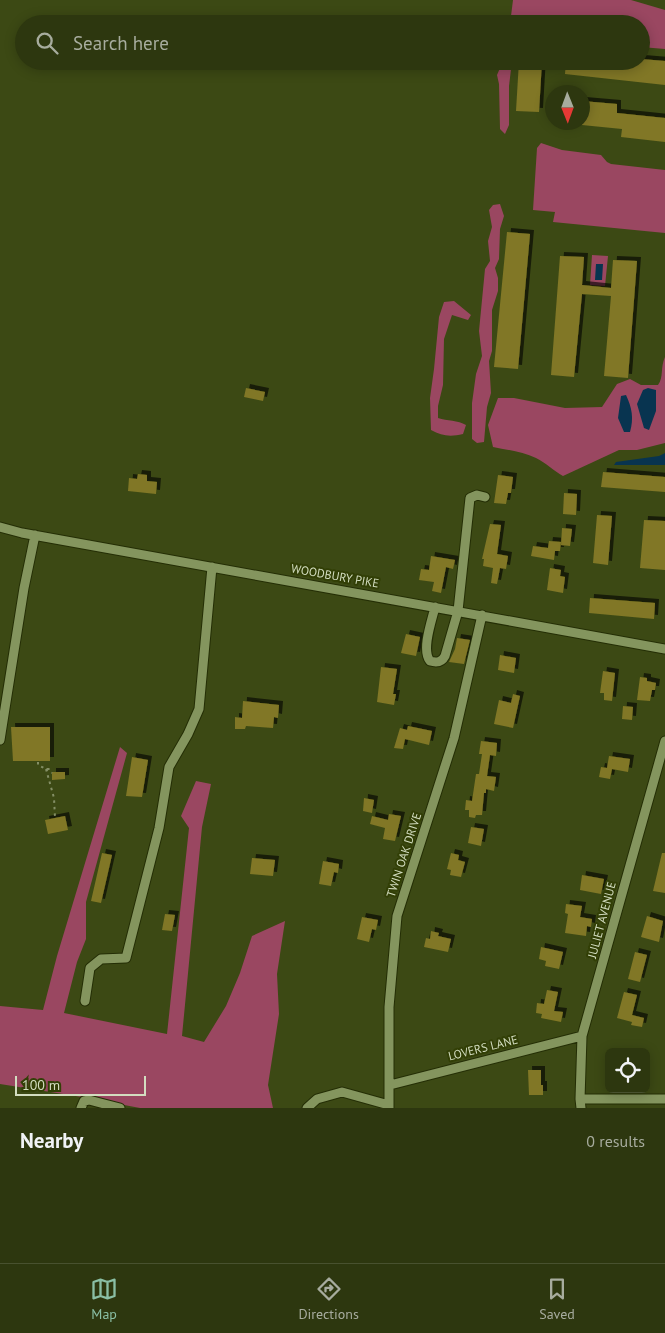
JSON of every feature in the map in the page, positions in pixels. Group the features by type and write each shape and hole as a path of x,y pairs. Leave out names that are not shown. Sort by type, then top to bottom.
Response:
{"street":[{"path":"435,607 426,652 427,658 438,662 443,660 445,656 458,611 470,498 477,495 485,497"},
{"name":"WOODBURY PIKE","path":"0,527 35,535 665,649"},
{"path":"0,740 3,706 35,535"},
{"path":"85,1001 90,968 101,959 126,958 159,828 169,767 199,710 212,567"},
{"name":"TWIN OAK DRIVE","path":"389,1106 389,1007 397,916 454,738 482,615"},
{"name":"JULIET AVENUE","path":"580,1103 582,1036 665,741"},
{"name":"LOVERS LANE","path":"390,1085 582,1036"},
{"path":"307,1108 317,1099 342,1092 389,1106"},
{"path":"580,1103 665,1099"},
{"path":"81,1108 84,1101 89,1100 120,1108"}],"path":[{"path":"38,762 38,765 52,773"},
{"path":"46,769 51,769"},
{"path":"46,769 54,798 55,818"}],"shaded area":[{"path":"513,0 631,0 665,10 665,49 650,48 650,15 511,15"},
{"path":"499,70 511,70 509,125 505,134 500,129 497,75"},
{"path":"541,143 562,150 601,155 611,164 665,170 665,233 553,222 555,212 533,210 537,148"},
{"path":"500,204 504,216 500,229 499,259 495,268 498,278 498,291 492,310 492,351 489,361 491,393 487,407 484,442 477,443 472,439 472,403 476,374 482,356 479,331 485,269 490,261 488,241 492,227 489,210 493,205"},
{"path":"592,255 608,256 605,286 590,285"},
{"path":"454,301 471,315 468,320 452,315 444,339 443,385 438,406 438,418 466,425 463,434 450,436 431,430 430,398 439,317 444,302"},
{"path":"665,357 665,443 637,450 619,450 563,476 531,456 493,447 488,425 498,398 514,398 565,408 602,407 617,384 630,379 641,385 658,385"},
{"path":"120,747 127,753 86,902 86,939 77,962 64,1013 167,1034 189,828 181,816 196,781 211,784 202,827 182,1036 204,1042 226,1006 240,973 252,936 285,921 277,974 279,1014 268,1085 273,1108 140,1108 0,1084 0,1006 43,1010 57,956"}],"water":[{"path":"596,264 603,264 602,280 595,280"},
{"path":"648,388 656,390 656,411 649,430 644,428 637,404 643,390"},
{"path":"626,395 632,413 630,432 624,432 618,418 621,396"},
{"path":"665,453 665,465 614,465 616,462 659,456"}],"building":[{"path":"650,60 665,61 665,85 565,74 565,70 650,70"},
{"path":"518,70 541,70 539,112 516,111"},
{"path":"590,102 617,104 617,113 665,118 665,142 621,137 622,129 590,126"},
{"path":"507,232 530,234 518,369 494,367"},
{"path":"560,256 584,257 582,285 611,288 613,260 637,261 628,378 604,376 611,296 582,294 574,377 551,375"},
{"path":"246,388 265,392 263,401 244,397"},
{"path":"603,472 665,477 665,492 601,487"},
{"path":"138,474 147,475 147,481 157,482 156,494 128,491 129,478 137,479"},
{"path":"498,475 513,477 511,493 508,493 506,504 494,503"},
{"path":"564,493 577,494 576,515 563,514"},
{"path":"597,515 612,516 608,565 593,563"},
{"path":"644,520 665,521 665,570 640,568"},
{"path":"490,524 501,525 497,554 508,556 506,569 500,568 497,584 491,583 493,568 483,566 484,559 482,559"},
{"path":"562,528 572,529 570,546 561,545"},
{"path":"549,541 561,542 560,551 555,551 554,560 531,556 533,546 548,548"},
{"path":"431,556 455,560 453,569 446,567 441,593 432,591 434,582 419,580 421,569 429,570"},
{"path":"550,568 561,570 560,576 565,577 563,593 547,590"},
{"path":"590,598 655,603 654,619 589,613"},
{"path":"406,634 420,637 416,656 401,653"},
{"path":"457,638 470,640 464,664 449,662 455,649"},
{"path":"500,655 516,658 514,673 498,670"},
{"path":"381,667 397,669 393,694 396,694 394,705 377,702"},
{"path":"603,671 615,673 612,701 604,700 604,693 600,693"},
{"path":"640,677 647,678 647,681 656,683 655,690 652,690 650,701 637,700"},
{"path":"513,694 520,696 513,728 494,724 499,700 511,703"},
{"path":"243,701 279,705 278,718 274,717 273,728 246,726 245,729 235,729 235,717 242,718"},
{"path":"623,706 633,707 632,720 622,719"},
{"path":"408,726 432,731 429,745 405,739 403,749 394,748 400,728 407,730"},
{"path":"11,727 50,727 50,761 13,761"},
{"path":"481,741 497,743 496,756 490,755 487,776 496,777 494,791 486,789 486,793 484,793 482,815 476,815 475,818 469,817 469,810 465,810 466,800 472,801 476,774 479,774 482,754 479,754"},
{"path":"609,756 630,759 628,772 612,769 610,779 599,777 601,767 607,768"},
{"path":"132,757 148,760 142,797 126,796"},
{"path":"52,772 65,772 65,779 52,780"},
{"path":"364,798 374,800 372,813 363,811"},
{"path":"389,814 401,816 395,841 383,839 385,828 370,824 372,816 388,820"},
{"path":"65,816 68,830 48,834 45,820"},
{"path":"471,827 484,829 481,846 468,843"},
{"path":"102,853 112,855 101,903 91,901"},
{"path":"451,853 459,855 458,860 465,862 461,877 450,875 451,870 447,869"},
{"path":"662,853 665,853 665,893 653,891"},
{"path":"252,858 275,860 273,876 250,874"},
{"path":"323,861 339,864 338,873 334,872 331,886 319,884"},
{"path":"582,875 604,879 601,894 580,890"},
{"path":"566,904 582,906 580,917 592,919 591,927 587,926 586,936 565,933 568,914 565,913"},
{"path":"165,914 175,915 172,931 162,930"},
{"path":"647,916 663,921 659,942 641,937"},
{"path":"362,917 378,920 376,930 372,929 369,942 357,939"},
{"path":"431,931 439,933 438,936 451,939 448,952 424,947 426,938 430,939"},
{"path":"541,947 563,952 559,969 545,966 546,961 539,959"},
{"path":"635,952 647,955 640,982 628,979"},
{"path":"547,990 558,992 554,1011 563,1012 561,1022 541,1018 542,1014 536,1013 537,1003 544,1004"},
{"path":"624,992 637,995 632,1015 644,1018 642,1027 631,1025 632,1022 617,1018"},
{"path":"528,1070 541,1070 543,1095 529,1095"}]}
